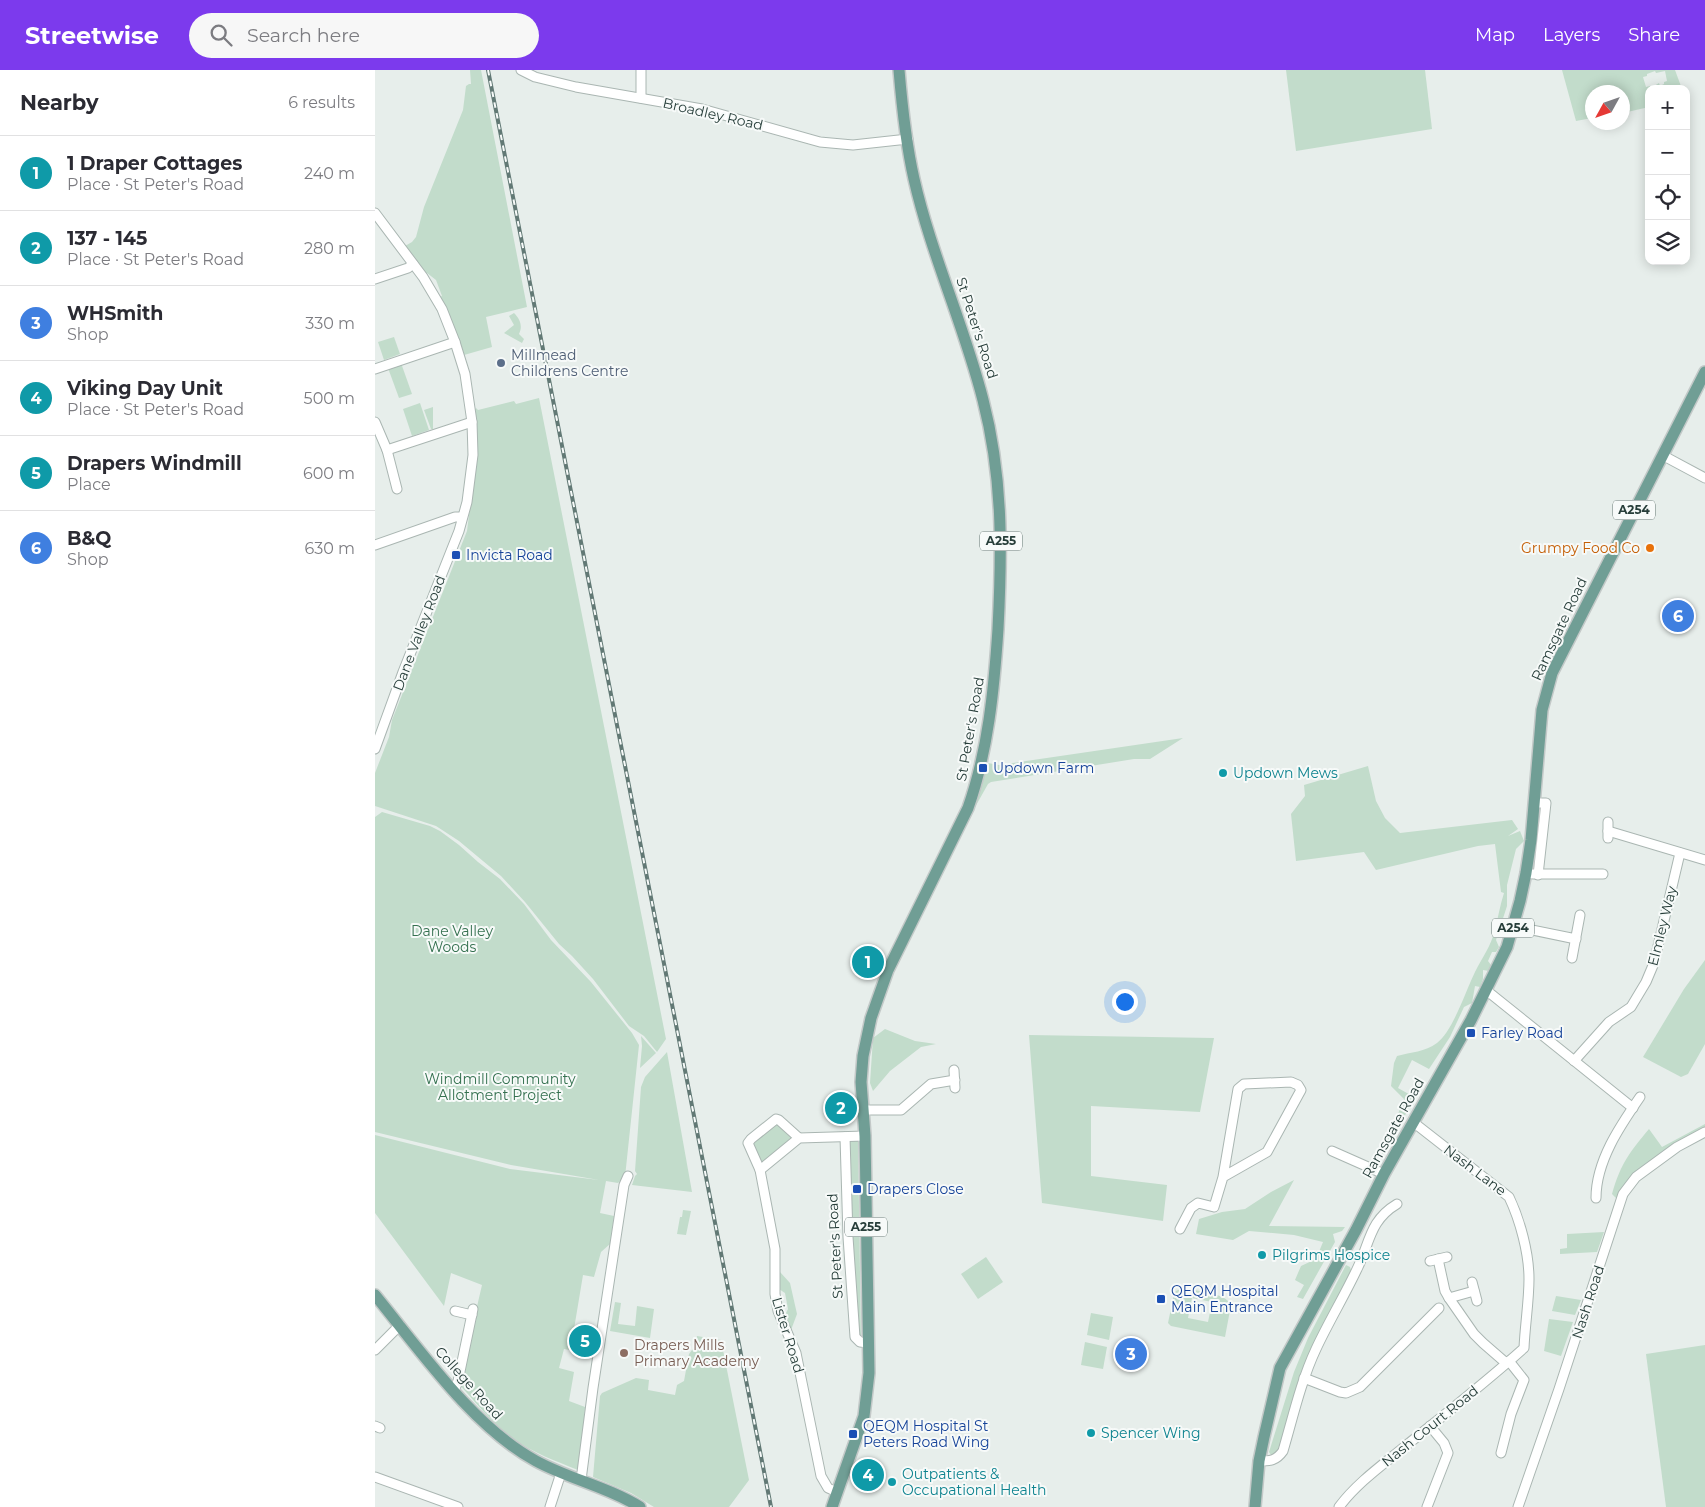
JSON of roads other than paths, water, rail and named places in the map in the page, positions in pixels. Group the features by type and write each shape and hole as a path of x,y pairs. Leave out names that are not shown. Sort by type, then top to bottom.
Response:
{"main road":[{"name":"A255","path":"899,70 908,139"},
{"name":"St Peter's Road","path":"832,1507 863,1416 869,1373 865,1136 861,1082 863,1056 876,1002 903,939 968,808 977,782 991,711 999,613 1001,526 995,450 983,398 914,180 908,139"},
{"name":"Ramsgate Road","path":"1255,1507 1259,1461 1280,1368 1500,964 1513,926 1526,873 1531,840 1542,710 1552,673 1705,372"},
{"name":"College Road","path":"375,1295 454,1391 495,1434 535,1461 617,1494 640,1507"}],"street":[{"name":"Broadley Road","path":"521,70 535,77 576,87 702,109 820,142 853,145 908,139"},
{"path":"641,70 641,98"},
{"name":"Dane Valley Road","path":"375,213 435,295 455,342 465,374 472,422 473,455 467,502 459,531 403,672 375,749"},
{"path":"375,279 407,268 413,264"},
{"path":"375,369 455,342"},
{"path":"375,422 387,450 397,489"},
{"path":"387,450 472,422"},
{"path":"1662,456 1705,478"},
{"path":"375,545 455,517 462,517"},
{"path":"1534,803 1546,803 1538,875"},
{"path":"1608,822 1608,835 1680,852 1705,860"},
{"name":"Elmley Way","path":"1574,1061 1609,1022 1631,1007 1646,982 1654,963 1680,852"},
{"path":"1526,873 1538,875 1603,874"},
{"path":"1572,958 1580,915"},
{"path":"1513,926 1576,939"},
{"path":"1486,990 1633,1108"},
{"path":"863,1110 901,1110 931,1084 955,1084 955,1070"},
{"path":"1181,1229 1191,1208 1198,1203 1214,1206 1223,1177 1238,1089 1244,1084 1291,1082 1298,1084 1301,1090 1267,1152 1223,1177"},
{"path":"1596,1198 1596,1185 1606,1155 1617,1131 1640,1097"},
{"name":"Lister Road","path":"799,1138 776,1119 751,1139 749,1147 760,1170 775,1249 775,1294 779,1311 796,1353 821,1476 828,1488 837,1492"},
{"name":"Nash Lane","path":"1413,1122 1509,1197 1516,1211 1529,1278 1524,1348"},
{"name":"Nash Road","path":"1518,1507 1623,1194 1635,1177 1677,1147 1705,1132"},
{"path":"760,1170 799,1138 865,1136"},
{"name":"St Peter's Road","path":"845,1137 848,1237 855,1337 860,1342 868,1344"},
{"path":"1332,1151 1384,1174"},
{"path":"581,1480 624,1185 628,1176"},
{"path":"1259,1461 1273,1461 1283,1451 1304,1378 1316,1349 1367,1239 1384,1213 1391,1206"},
{"path":"1438,1259 1445,1291 1462,1313 1474,1334 1508,1362 1524,1380 1511,1414 1501,1453"},
{"path":"1449,1298 1473,1286 1477,1301"},
{"path":"1304,1378 1346,1393 1360,1387 1439,1308"},
{"path":"454,1391 458,1381 473,1312 455,1311"},
{"path":"375,1350 400,1325"},
{"name":"Nash Court Road","path":"1339,1507 1357,1487 1524,1348"},
{"path":"1427,1507 1447,1453 1444,1443 1430,1426"},
{"path":"549,1507 561,1473"},
{"path":"375,1476 458,1507"}],"railway":[{"path":"488,70 771,1507"}],"place":[{"name":"Millmead Childrens Centre","path":"501,363"},
{"name":"Grumpy Food Co","path":"1650,548"},
{"name":"Invicta Road","path":"456,555"},
{"name":"B&Q","path":"1678,616"},
{"name":"Updown Farm","path":"983,768"},
{"name":"Updown Mews","path":"1223,773"},
{"name":"1 Draper Cottages","path":"868,962"},
{"name":"Farley Road","path":"1471,1033"},
{"name":"137 - 145","path":"841,1108"},
{"name":"Drapers Close","path":"857,1189"},
{"name":"Pilgrims Hospice","path":"1262,1255"},
{"name":"QEQM Hospital Main Entrance","path":"1161,1299"},
{"name":"Drapers Windmill","path":"585,1341"},
{"name":"Drapers Mills Primary Academy","path":"624,1353"},
{"name":"WHSmith","path":"1131,1354"},
{"name":"Spencer Wing","path":"1091,1433"},
{"name":"QEQM Hospital St Peters Road Wing","path":"853,1434"},
{"name":"Viking Day Unit","path":"868,1475"},
{"name":"Outpatients & Occupational Health","path":"892,1482"}],"park label":[{"name":"Dane Valley Woods","path":"452,940"},
{"name":"Windmill Community Allotment Project","path":"500,1088"}]}
